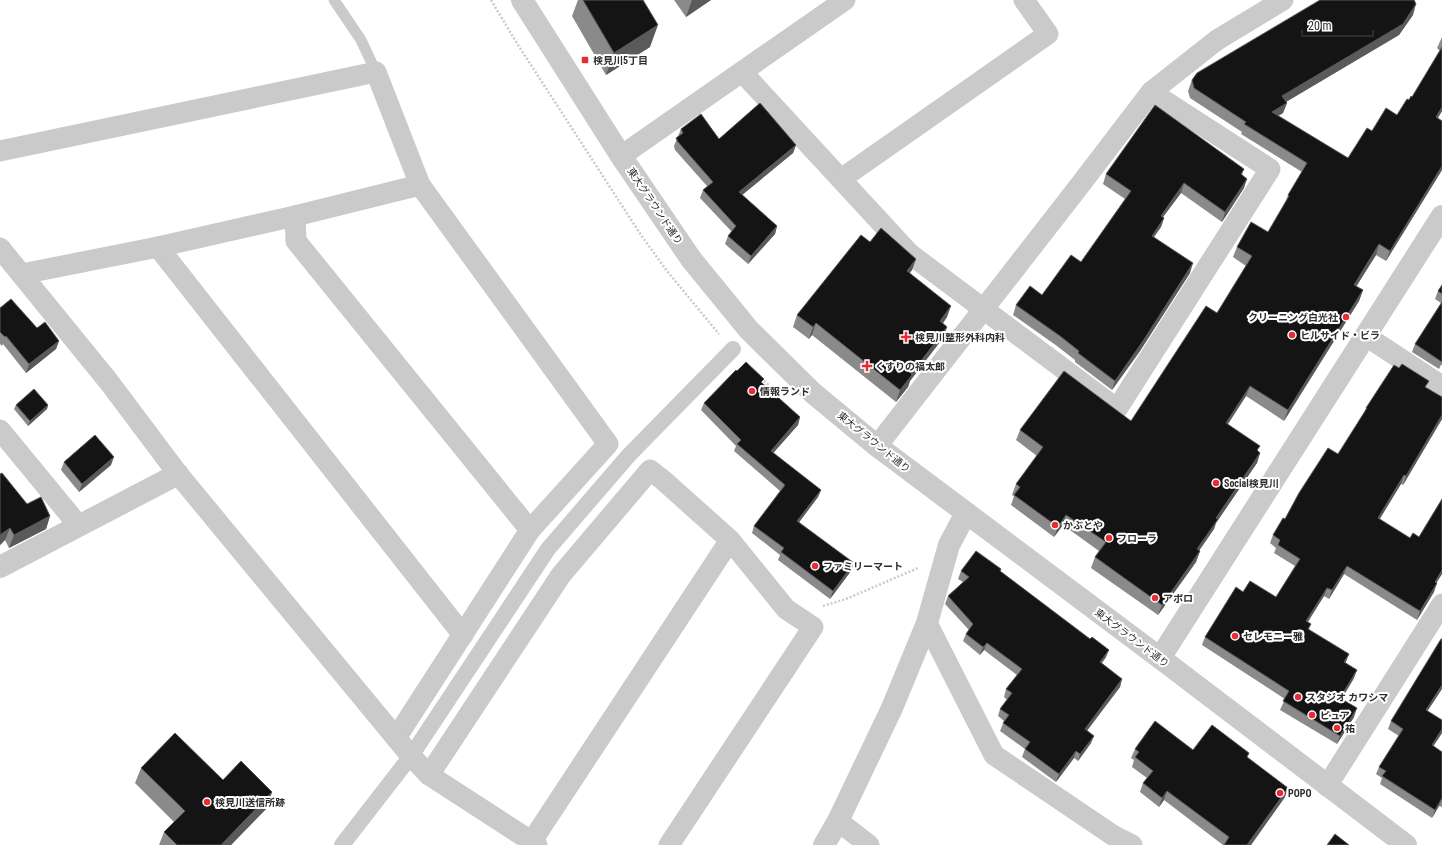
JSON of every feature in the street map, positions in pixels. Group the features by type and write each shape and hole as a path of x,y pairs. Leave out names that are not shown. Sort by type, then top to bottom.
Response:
{"street":[{"name":"東大グラウンド通り","path":"522,0 621,156 691,259 749,330 813,393 877,446 1406,845"},
{"path":"621,156 845,0"},
{"path":"841,179 1048,34 1024,0"},
{"path":"877,446 1150,92 1217,40 1284,0"},
{"path":"0,151 376,72 420,185 608,444 530,530 396,738"},
{"path":"742,72 910,254 1117,409 1270,169 1150,92"},
{"path":"22,274 158,247 295,216 420,185"},
{"path":"295,216 296,241 530,530"},
{"path":"1160,658 1442,216"},
{"path":"158,247 463,635"},
{"path":"0,248 109,382 178,474 411,756 429,775 534,843 730,540"},
{"path":"1366,336 1442,386"},
{"path":"342,845 411,756 548,549 629,455 733,349"},
{"path":"0,430 79,526"},
{"path":"429,775 561,575 650,470 730,540 786,609 813,627 669,845"},
{"path":"0,567 178,474"},
{"path":"824,845 838,821 892,708 927,623 949,545 966,513"},
{"path":"1327,786 1441,609"},
{"path":"927,623 994,755 1114,836 1132,845"},
{"path":"838,821 869,845"}],"lane":[{"path":"334,0 361,40 376,72"}],"path":[{"path":"796,615 846,599 924,566"}],"building":[{"path":"583,0 643,0 658,25 614,53"},
{"path":"1320,0 1414,0 1416,4 1403,24 1282,96 1287,103 1272,112 1348,158 1367,128 1372,131 1386,108 1397,115 1407,99 1409,100 1411,96 1412,97 1442,47 1442,107 1436,117 1442,121 1442,166 1390,251 1379,244 1354,285 1363,290 1288,410 1250,386 1226,423 1260,446 1257,450 1260,453 1197,549 1200,551 1162,605 1095,557 1106,542 1066,515 1058,527 1014,495 1020,487 1016,484 1043,447 1020,430 1064,371 1131,421 1206,306 1217,313 1252,256 1237,247 1251,222 1268,232 1307,163 1244,124 1246,122 1194,88 1192,80 1197,73"},
{"path":"760,103 796,145 739,192 777,226 751,256 728,236 736,226 703,190 713,182 676,138 683,133 681,129 701,114 719,139"},
{"path":"1155,105 1244,169 1241,174 1247,179 1225,212 1184,183 1161,216 1164,218 1152,236 1193,263 1143,341 1115,381 1078,353 1079,351 1060,336 1016,305 1030,286 1042,295 1071,255 1081,262 1131,191 1106,174"},
{"path":"881,228 916,259 907,271 951,306 940,321 947,327 900,390 816,323 813,327 797,315 861,235 870,242"},
{"path":"1442,285 1442,294 1438,291"},
{"path":"11,299 37,328 45,322 59,341 29,364 6,336 5,337 0,332 0,308"},
{"path":"1442,302 1442,362 1415,344"},
{"path":"746,362 764,379 761,382 800,417 771,451 821,490 797,521 854,563 833,591 781,552 784,548 754,526 785,485 737,444 741,440 704,403 736,370 737,371"},
{"path":"1402,364 1429,381 1425,387 1442,397 1442,415 1406,476 1404,475 1378,518 1410,538 1413,533 1419,537 1442,499 1442,570 1435,582 1437,583 1420,611 1347,566 1332,590 1327,588 1306,621 1311,624 1308,629 1349,654 1344,662 1357,670 1340,698 1357,708 1340,736 1283,701 1289,691 1205,637 1236,587 1243,592 1250,581 1276,597 1300,559 1278,545 1280,540 1273,535 1283,518 1285,519 1299,493 1328,448 1338,454 1394,365 1399,368"},
{"path":"34,389 48,405 30,421 16,405"},
{"path":"95,435 114,457 82,484 64,462"},
{"path":"2,473 27,504 41,497 50,516 14,535 10,528 0,535 0,474"},
{"path":"976,551 1090,639 1092,637 1109,650 1100,662 1122,679 1085,729 1094,736 1080,754 1076,751 1059,774 1025,749 1030,742 1003,723 1009,715 1000,709 1012,693 1006,689 1022,669 987,643 983,647 966,634 973,624 948,596 969,577 961,571"},
{"path":"1441,639 1442,685 1426,710 1442,720 1442,729 1432,745 1442,752 1442,798 1435,810 1382,776 1386,771 1379,767 1403,729 1391,721"},
{"path":"1155,721 1193,750 1212,725 1249,753 1247,757 1288,788 1247,845 1224,845 1229,837 1167,791 1162,798 1143,783 1153,771 1135,757 1139,752 1135,749"},
{"name":"検見川送信所跡","path":"175,733 223,780 241,761 272,792 221,845 177,845 164,832 185,811 141,768"},
{"path":"1335,834 1349,845 1327,845"}],"place":[{"name":"検見川5丁目","path":"585,60"},
{"name":"クリーニング白光社","path":"1346,317"},
{"name":"ヒルサイド・ビラ","path":"1292,335"},
{"name":"検見川整形外科内科","path":"906,337"},
{"name":"くすりの福太郎","path":"867,366"},
{"name":"情報ランド","path":"752,391"},
{"name":"Social検見川","path":"1216,483"},
{"name":"かぶとや","path":"1055,525"},
{"name":"フローラ","path":"1109,538"},
{"name":"ファミリーマート","path":"815,566"},
{"name":"アポロ","path":"1155,598"},
{"name":"セレモニー雅","path":"1235,636"},
{"name":"スタジオ カワシマ","path":"1298,697"},
{"name":"ピュア","path":"1312,715"},
{"name":"祐","path":"1337,728"},
{"name":"POPO","path":"1280,793"},
{"name":"検見川送信所跡","path":"207,802"}]}
